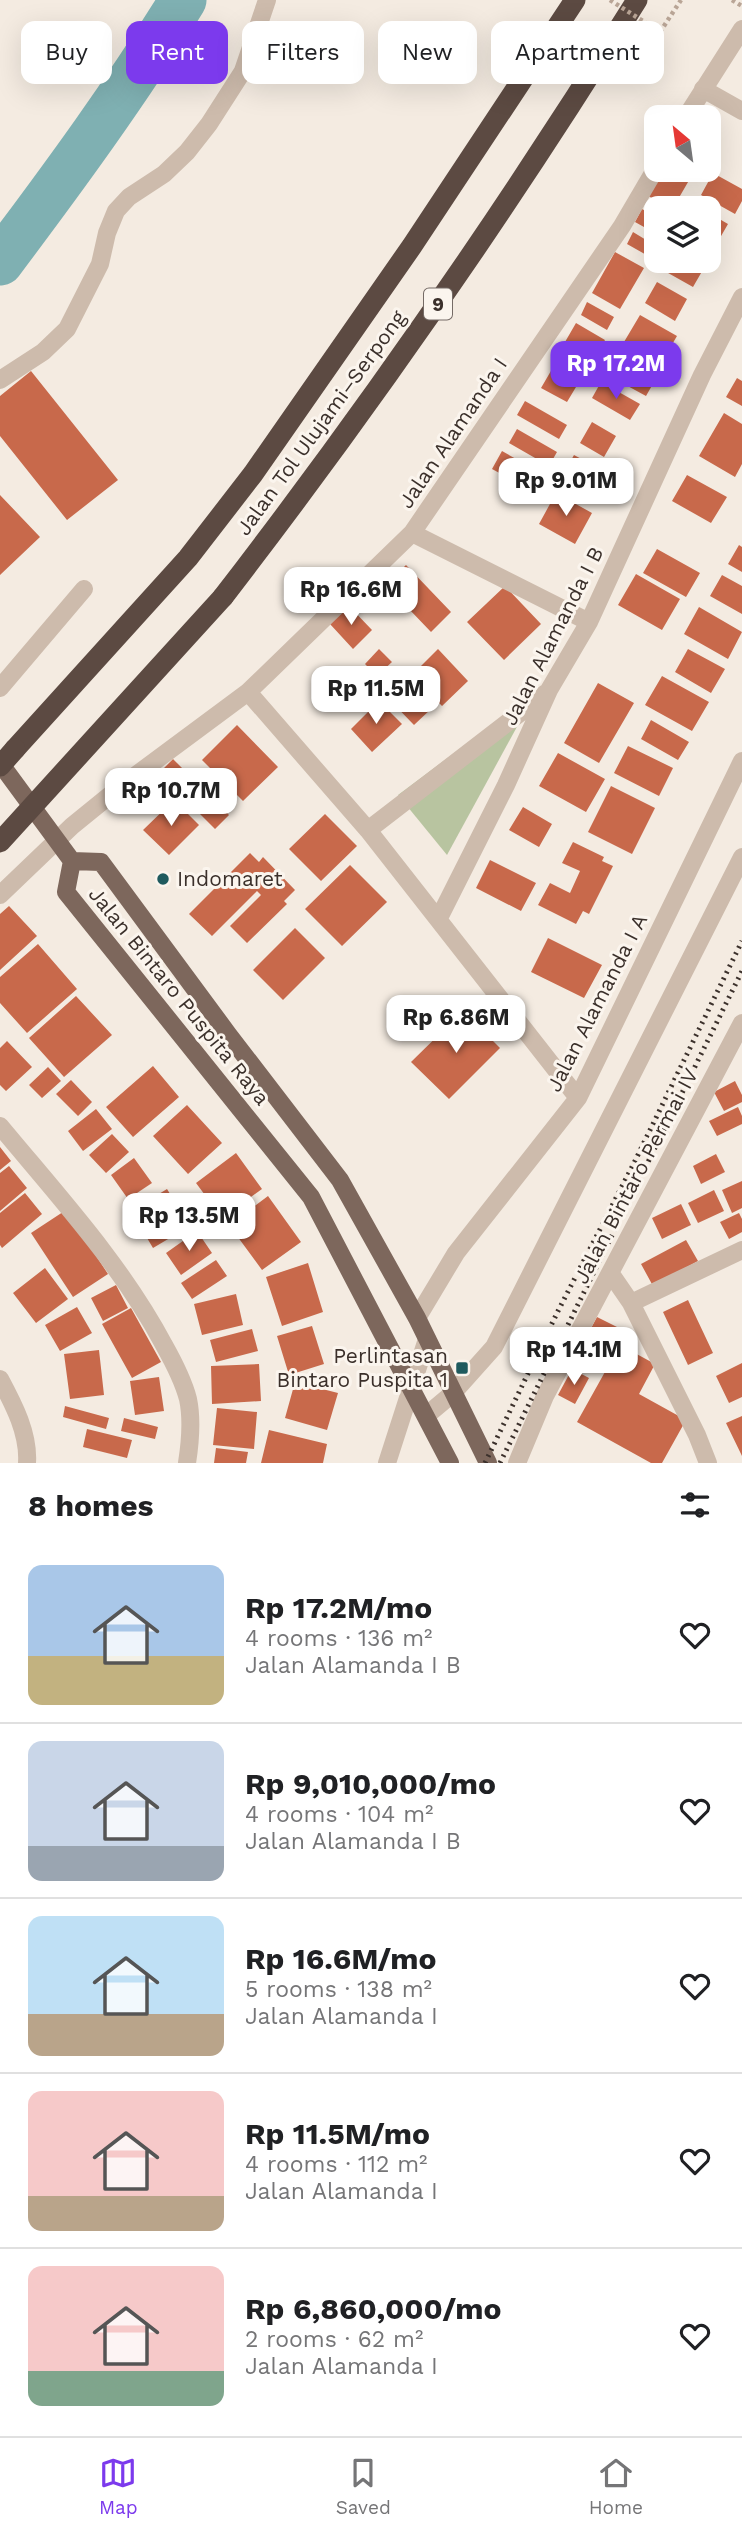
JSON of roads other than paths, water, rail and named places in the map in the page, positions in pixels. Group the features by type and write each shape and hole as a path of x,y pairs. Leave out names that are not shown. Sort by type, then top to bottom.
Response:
{"highway":[{"name":"Jalan Tol Ulujami–Serpong","path":"0,765 188,558 253,474 412,246 575,0"},
{"name":"Jalan Tol Ulujami–Serpong","path":"0,842 223,597 299,498 501,212 637,0"}],"main road":[{"path":"0,765 72,861"},
{"name":"Jalan Bintaro Puspita Raya","path":"450,1463 311,1197 66,892 72,861 101,862 340,1180 417,1318 488,1463"}],"street":[{"path":"0,380 43,352 67,329 100,264 107,233 116,211 122,202 164,174 187,152 209,124 243,71 267,0"},
{"path":"693,105 742,29"},
{"path":"703,89 742,111"},
{"name":"Jalan Alamanda I","path":"0,895 120,787 248,692 412,533 622,226 648,182"},
{"name":"Jalan Alamanda I B","path":"439,918 506,785 549,691 589,622 702,375 742,298"},
{"path":"412,533 589,622"},
{"path":"0,688 85,589"},
{"path":"368,830 549,691"},
{"path":"248,692 368,830 579,1098"},
{"name":"Jalan Alamanda I A","path":"417,1318 456,1253 579,1098 742,761"},
{"path":"427,1415 452,1394 494,1347 742,857"},
{"name":"Jalan Bintaro Permai IV","path":"517,1463 545,1396 742,1023"},
{"path":"0,1126 99,1244 151,1321 173,1362 188,1399 187,1463"},
{"path":"631,1303 742,1250"},
{"path":"611,1273 631,1303 697,1435 708,1463"},
{"path":"387,1463 427,1339"},
{"path":"0,1379 20,1421 28,1449 27,1463"}],"waterway":[{"path":"0,262 94,133 183,0"}],"railway":[{"path":"485,1463 742,941"},
{"path":"500,1463 742,971"}],"place":[{"name":"Indomaret","path":"163,879"},
{"name":"Perlintasan Bintaro Puspita 1","path":"462,1368"}]}
